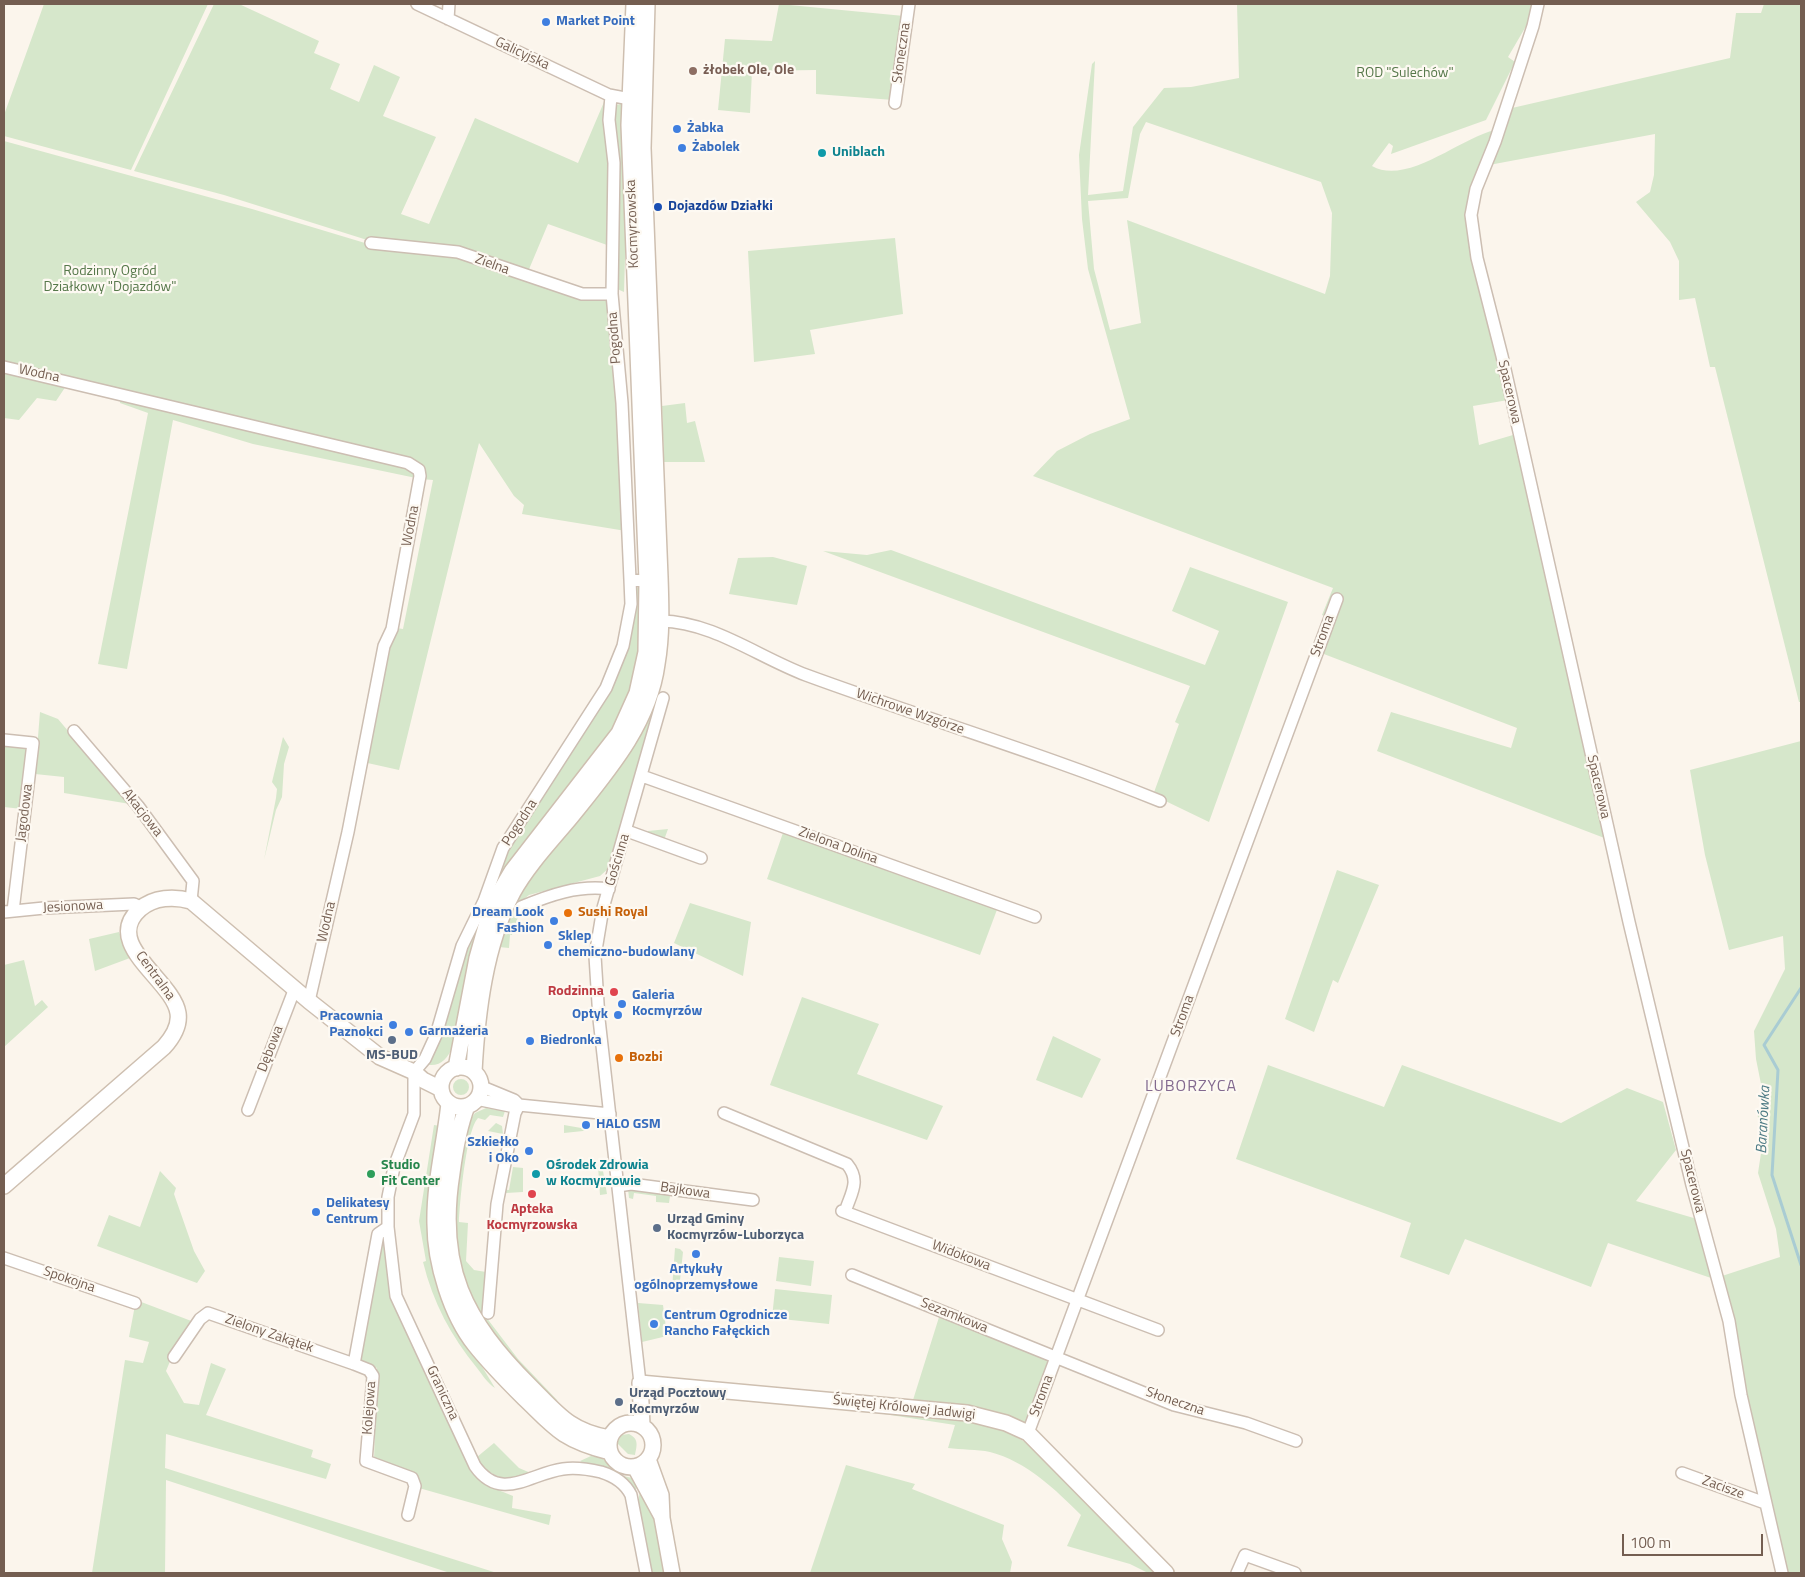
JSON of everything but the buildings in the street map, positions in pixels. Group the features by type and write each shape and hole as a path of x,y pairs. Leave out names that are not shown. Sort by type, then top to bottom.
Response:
{"main road":[{"name":"Kocmyrzowska","path":"634,4 630,99 648,444"},
{"name":"Kocmyrzowska","path":"647,4 643,148 648,444"},
{"path":"441,1089 451,1071 476,958 492,905 512,870 619,733 637,693 646,652 648,444"},
{"path":"474,1072 483,992 492,950 502,918 514,891 529,868 609,769 640,719 648,699 657,666 661,621 648,444"},
{"path":"142,908 155,901 172,898 191,900 309,1001 380,1057 414,1072 422,1080 441,1089 449,1103 458,1107 474,1097"},
{"name":"Centralna","path":"4,1186 164,1046 174,1033 178,1020 174,1000 140,959 129,935 131,920 142,908"},
{"path":"414,1072 451,1071 467,1068 474,1072 479,1079 454,1161 448,1196 447,1229 451,1260 465,1302 486,1338 499,1354 562,1419 576,1430 610,1445"},
{"path":"449,1103 435,1198 434,1225 437,1253 444,1283 454,1307 473,1344 496,1370 552,1424 578,1442 610,1445"},
{"path":"635,1424 640,1383"},
{"name":"Świętej Królowej Jadwigi","path":"640,1383 968,1413 1006,1423 1028,1433 1166,1573"},
{"path":"635,1424 650,1433 654,1444 642,1463 618,1464 610,1445 616,1428 635,1424"},
{"path":"642,1463 662,1518 672,1573"}],"street":[{"name":"Galicyjska","path":"416,4 611,96 630,99"},
{"path":"448,19 449,4"},
{"name":"Słoneczna","path":"895,103 908,4"},
{"name":"Spacerowa","path":"1538,4 1534,26 1495,142 1476,189 1471,215 1477,258 1629,922 1692,1185 1729,1321 1741,1395 1782,1573"},
{"name":"Pogodna","path":"414,1072 425,1058 436,1035 462,946 484,901 503,848 606,688 623,646 632,604 622,403 612,294 614,162 609,120 611,96"},
{"name":"Zielna","path":"371,243 458,252 582,294 612,294"},
{"name":"Wodna","path":"4,367 408,463 419,470 420,476 392,629 384,646 348,832 309,1001"},
{"path":"630,580 647,581"},
{"name":"Stroma","path":"1028,1433 1337,599"},
{"name":"Wichrowe Wzgórze","path":"661,621 675,622 712,631 807,675 896,708 1095,776 1160,801"},
{"name":"Gościnna","path":"640,1383 595,970 597,934 663,698"},
{"name":"Akacjowa","path":"74,731 138,806 193,881 191,900"},
{"name":"Jagodowa","path":"4,740 33,743 9,912"},
{"name":"Zielona Dolina","path":"642,776 1035,917"},
{"path":"627,831 701,858"},
{"path":"521,907 563,892 588,887 609,889"},
{"name":"Jesionowa","path":"9,912 134,904 142,908"},
{"name":"Dębowa","path":"248,1110 295,988"},
{"name":"Graniczna","path":"414,1072 414,1114 393,1174 388,1197 388,1227 396,1296 479,1472 492,1481 509,1485 562,1469 585,1468 606,1474 626,1485 631,1495 646,1573"},
{"path":"474,1097 510,1106 519,1105 610,1114"},
{"path":"488,1313 497,1204 515,1114 519,1105"},
{"name":"Widokowa","path":"724,1113 847,1164 853,1172 856,1181 843,1211 1158,1330"},
{"name":"Bajkowa","path":"618,1186 632,1184 753,1200"},
{"name":"Kolejowa","path":"388,1227 378,1234 354,1364 369,1370 373,1376 366,1461 412,1478 415,1486 408,1515"},
{"name":"Spokojna","path":"4,1258 135,1302"},
{"name":"Sezamkowa","path":"852,1276 1056,1356"},
{"name":"Zielony Zakątek","path":"174,1357 200,1319 208,1314 354,1364"},
{"name":"Słoneczna","path":"1056,1356 1174,1404 1246,1423 1296,1441"},
{"name":"Zacisze","path":"1682,1473 1765,1503"},
{"path":"1237,1573 1245,1555 1295,1573"}],"green space":[{"path":"44,4 208,4 131,170 4,136 4,115"},
{"path":"214,4 239,4 319,41 314,53 340,64 330,89 359,102 374,65 400,77 383,116 436,137 401,214 429,224 475,118 578,163 604,102 609,136 607,245 548,224 527,274 422,245 364,239 224,195 134,171"},
{"path":"779,4 904,16 893,100 816,94 816,70 752,71 750,113 718,110 725,39 772,41"},
{"name":"ROD \"Sulechów\"","path":"1237,4 1533,4 1532,16 1508,57 1515,62 1486,120 1391,154 1393,146 1389,143 1372,166 1386,171 1417,166 1495,130 1467,212 1508,400 1473,406 1479,445 1513,435 1607,839 1377,751 1391,712 1511,748 1517,728 1316,651 1329,618 1322,615 1333,588 1033,476 1057,451 1090,434 1130,419 1088,269 1082,219 1079,155 1092,64 1095,61 1088,195 1123,191 1133,127 1164,88 1191,87 1239,78","holes":["1146,122 1321,182 1332,213 1330,276 1325,294 1127,220 1141,323 1110,330 1094,269 1088,201 1128,198 1140,134"]},
{"path":"1764,4 1801,4 1801,702 1799,702 1715,367 1710,367 1695,298 1679,300 1679,261 1670,242 1636,202 1650,192 1654,175 1655,134 1489,165 1512,108 1730,58 1736,13 1761,13"},
{"path":"621,104 624,107 626,226 624,292 615,288 618,177 613,110 616,105"},
{"name":"Rodzinny Ogród Działkowy \"Dojazdów\"","path":"4,141 252,209 365,243 457,256 580,297 608,301 610,336 620,402 626,531 522,514 524,505 514,496 479,443 399,770 363,762 390,627 403,629 433,480 421,479 423,465 334,441 4,365"},
{"path":"895,238 903,314 810,330 815,354 754,362 748,251"},
{"path":"4,368 68,383 56,401 37,398 19,420 4,418"},
{"path":"121,396 411,467 416,478 253,444 173,420 127,669 98,664 148,413 120,403"},
{"path":"685,403 687,423 695,421 705,462 664,462 662,406"},
{"path":"891,550 1205,665 1219,631 1172,611 1190,567 1288,602 1209,822 1153,795 1179,724 1175,722 1190,686 823,551 867,555"},
{"path":"773,557 807,566 797,605 729,594 738,558"},
{"path":"633,588 643,588 641,630 639,649 625,703 606,741 490,898 476,931 453,1046 442,1062 434,1065 423,1064 464,948 505,849 608,689"},
{"path":"657,695 609,868 600,876 529,895 524,899 512,935 510,935 509,948 499,947 514,908 535,871 629,754 644,728"},
{"path":"40,712 58,719 130,804 64,793 64,777 35,774"},
{"path":"283,737 289,747 284,764 282,797 276,810 264,860 277,789 272,782"},
{"path":"1801,741 1801,1573 1786,1573 1758,1456 1722,1276 1780,1257 1776,1229 1758,1173 1763,1140 1757,1113 1764,1099 1756,1059 1754,1031 1785,969 1783,936 1729,950 1705,855 1690,770"},
{"path":"4,744 29,748 22,809 4,807"},
{"path":"785,827 998,907 980,955 767,879"},
{"path":"668,829 664,840 647,834 648,831"},
{"path":"1337,870 1379,885 1338,983 1333,980 1314,1032 1285,1019"},
{"path":"690,903 751,922 743,976 674,943"},
{"path":"119,932 130,958 95,971 89,939"},
{"path":"24,960 35,1006 42,1000 48,1007 4,1047 4,965"},
{"path":"802,997 879,1024 857,1074 943,1106 927,1140 770,1085"},
{"path":"1053,1036 1101,1059 1082,1098 1036,1080"},
{"path":"1268,1065 1384,1107 1402,1065 1561,1123 1627,1088 1663,1102 1676,1150 1636,1201 1697,1219 1714,1279 1608,1243 1591,1287 1465,1239 1449,1275 1400,1257 1411,1223 1236,1159"},
{"path":"458,1079 464,1079 469,1084 467,1093 458,1095 453,1090 453,1084"},
{"path":"486,1108 505,1111 503,1117 490,1115 485,1120 478,1118 470,1137 464,1167 459,1222 468,1223 466,1261 474,1270 486,1272 486,1317 518,1359 558,1401 532,1380 495,1335 473,1299 459,1260 454,1218 458,1176 470,1120 475,1113"},
{"path":"496,1123 502,1126 503,1134 488,1131"},
{"path":"434,1125 441,1126 427,1221 431,1260 478,1360 495,1388 468,1356 451,1331 432,1291 423,1262 426,1261 419,1221"},
{"path":"564,1125 587,1129 564,1133"},
{"path":"602,1165 607,1194 600,1195 598,1166"},
{"path":"513,1167 523,1168 523,1192 506,1193 504,1201 502,1189 509,1190"},
{"path":"160,1171 176,1188 174,1194 194,1251 205,1271 197,1283 97,1246 109,1215 140,1227"},
{"path":"628,1189 685,1193 685,1198 670,1196 669,1203 656,1202 656,1196 634,1193 633,1199 629,1198"},
{"path":"387,1243 393,1296 474,1475 491,1487 513,1496 512,1508 551,1515 549,1525 419,1488 419,1478 374,1460 377,1368 357,1361 381,1246"},
{"path":"675,1248 683,1252 679,1290 672,1289"},
{"path":"779,1257 814,1261 811,1286 776,1281"},
{"path":"775,1289 832,1295 829,1324 772,1318"},
{"path":"136,1300 194,1322 173,1354 166,1371 184,1403 199,1405 211,1363 226,1369 206,1415 313,1450 311,1457 331,1464 326,1479 166,1434 165,1468 497,1573 450,1573 166,1480 165,1573 92,1573 125,1360 143,1363 149,1342 129,1337"},
{"path":"638,1303 663,1305 667,1336 642,1342"},
{"path":"940,1314 1051,1359 1026,1427 913,1400"},
{"path":"877,1410 957,1417 996,1425 1025,1442 1084,1497 1157,1573 1148,1573 1130,1564 1067,1546 1081,1515 1051,1486 1016,1462 990,1452 948,1448 955,1425 871,1412"},
{"path":"629,1434 636,1440 635,1455 628,1454 617,1443 621,1435"},
{"path":"494,1443 519,1468 533,1474 506,1481 482,1468 477,1457"},
{"path":"591,1456 602,1458 619,1475 632,1478 638,1483 635,1493 580,1461"},
{"path":"846,1465 915,1484 912,1489 1004,1525 1002,1539 1012,1562 1010,1573 810,1573"},
{"path":"641,1485 652,1507 665,1573 650,1573 638,1502"}],"waterway":[{"name":"Baranówka","path":"1801,988 1764,1045 1778,1070 1772,1175 1801,1265"}],"place":[{"name":"Market Point","path":"546,22"},
{"name":"żłobek Ole, Ole","path":"693,71"},
{"name":"Żabka","path":"677,129"},
{"name":"Żabolek","path":"682,148"},
{"name":"Uniblach","path":"822,153"},
{"name":"Dojazdów Działki","path":"658,207"},
{"name":"Sushi Royal","path":"568,913"},
{"name":"Dream Look Fashion","path":"554,921"},
{"name":"Sklep chemiczno-budowlany","path":"548,945"},
{"name":"Rodzinna","path":"614,992"},
{"name":"Galeria Kocmyrzów","path":"622,1004"},
{"name":"Optyk","path":"618,1015"},
{"name":"Pracownia Paznokci","path":"393,1025"},
{"name":"Garmażeria","path":"409,1032"},
{"name":"MS-BUD","path":"392,1040"},
{"name":"Biedronka","path":"530,1041"},
{"name":"Bozbi","path":"619,1058"},
{"name":"HALO GSM","path":"586,1125"},
{"name":"Szkiełko i Oko","path":"529,1151"},
{"name":"Studio Fit Center","path":"371,1174"},
{"name":"Ośrodek Zdrowia w Kocmyrzowie","path":"536,1174"},
{"name":"Apteka Kocmyrzowska","path":"532,1194"},
{"name":"Delikatesy Centrum","path":"316,1212"},
{"name":"Urząd Gminy Kocmyrzów-Luborzyca","path":"657,1228"},
{"name":"Artykuły ogólnoprzemysłowe","path":"696,1254"},
{"name":"Centrum Ogrodnicze Rancho Fałęckich","path":"654,1324"},
{"name":"Urząd Pocztowy Kocmyrzów","path":"619,1402"}],"district":[{"name":"LUBORZYCA","path":"1191,1087"}]}
